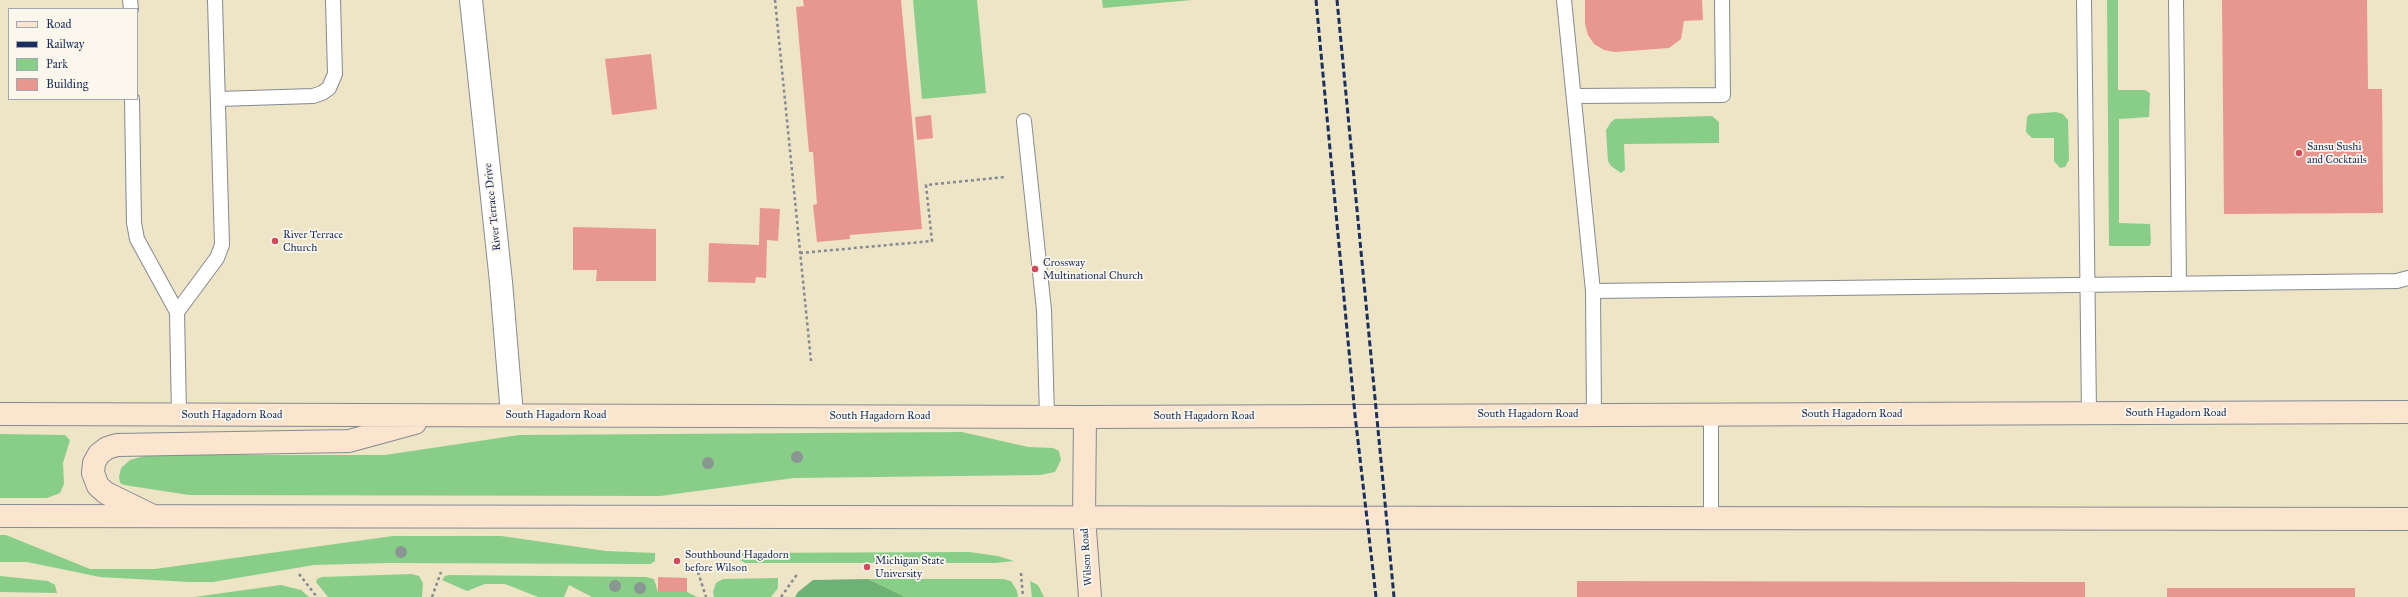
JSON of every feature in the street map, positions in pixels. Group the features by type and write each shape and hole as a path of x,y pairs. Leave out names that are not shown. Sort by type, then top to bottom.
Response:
{"street":[{"name":"River Terrace Drive","path":"471,0 501,282 512,415"},
{"name":"South Hagadorn Road","path":"0,414 1085,417 2408,412"},
{"path":"155,516 106,493 98,486 93,473 94,463 99,454 107,448 117,445 349,441 443,416"},
{"name":"Wilson Road","path":"1085,417 1084,517 1090,597"},
{"path":"0,516 2408,519"}],"lane":[{"path":"177,312 217,258 222,245 216,0"},
{"path":"218,99 313,96 322,93 329,88 335,74 333,0"},
{"path":"1564,0 1593,291 1594,414"},
{"path":"1574,96 1723,95 1722,0"},
{"path":"2084,0 2089,413"},
{"path":"2176,0 2179,284"},
{"path":"132,100 134,223 137,239 177,312 179,415"},
{"path":"1024,121 1044,310 1047,416"},
{"path":"1593,291 2397,281 2408,278"},
{"path":"1711,414 1711,518"}],"path":[{"path":"775,0 811,361"},
{"path":"800,253 932,241 926,185 1030,174"},
{"path":"432,597 441,572"},
{"path":"698,572 706,597"},
{"path":"781,597 798,573"},
{"path":"1021,573 1023,597"},
{"path":"299,574 317,597"}],"green space":[{"path":"913,0 977,0 986,93 922,99"},
{"path":"1102,0 1192,0 1103,8"},
{"path":"2107,0 2118,0 2118,90 2145,90 2150,93 2149,117 2119,119 2119,223 2150,224 2151,243 2149,246 2109,246"},
{"path":"2056,112 2063,114 2068,120 2069,160 2065,167 2060,168 2054,161 2054,138 2032,138 2026,132 2027,117 2030,114"},
{"path":"1712,116 1719,122 1719,143 1624,144 1625,170 1621,173 1611,166 1608,161 1606,130 1615,119"},
{"path":"962,432 1028,447 1053,448 1059,451 1061,460 1055,472 1040,475 794,478 660,496 189,495 124,485 120,483 119,477 121,468 130,460 148,455 385,455 519,435"},
{"path":"0,434 65,435 70,440 63,463 64,484 60,493 47,498 0,498"},
{"path":"0,535 6,535 90,569 155,569 393,536 501,536 606,551 655,553 655,561 650,564 387,563 314,565 213,582 189,582 100,577 27,562 0,562"},
{"path":"969,552 998,556 1014,561 996,563 745,563 738,559 737,553"},
{"path":"412,574 419,576 423,583 422,597 328,597 316,582 317,579 322,577"},
{"path":"0,576 48,581 55,585 57,593 0,592"},
{"path":"445,576 646,577 654,579 658,592 687,592 697,597 592,597 569,585 564,597 538,597 505,584 485,584 467,591 442,580"},
{"path":"778,578 778,588 771,597 714,597 713,592 716,583 723,579"},
{"path":"868,579 1003,579 1011,581 1017,591 1018,597 905,597"},
{"path":"868,579 905,597 795,597 798,592 813,580"},
{"path":"1030,581 1038,585 1044,597 1032,597"},
{"path":"281,585 301,590 309,597 194,597"}],"building":[{"path":"803,0 901,0 922,229 850,235 850,239 817,242 813,205 817,204 813,152 809,152 796,7 804,6"},
{"path":"1585,0 1702,0 1703,20 1684,21 1681,39 1669,48 1615,52 1604,50 1594,44 1588,35 1585,24"},
{"path":"2222,0 2367,0 2368,89 2382,89 2383,213 2224,214"},
{"path":"651,54 657,109 612,115 605,59"},
{"path":"931,115 933,138 917,140 915,117"},
{"path":"760,208 780,209 778,241 767,240 766,278 756,277 755,283 708,282 709,243 759,245"},
{"path":"573,227 656,229 656,281 596,281 597,270 573,270"},
{"path":"658,577 687,578 687,592 658,592"},
{"path":"1577,581 2085,582 2085,597 1577,597"},
{"path":"2167,588 2355,588 2355,597 2167,597"}],"railway":[{"path":"1316,0 1355,415 1376,597"},
{"path":"1337,0 1394,597"}],"place":[{"name":"Sansu Sushi and Cocktails","path":"2299,153"},
{"name":"River Terrace Church","path":"275,241"},
{"name":"Crossway Multinational Church","path":"1035,269"},
{"name":"Southbound Hagadorn before Wilson","path":"677,561"},
{"name":"Michigan State University","path":"867,567"}]}
